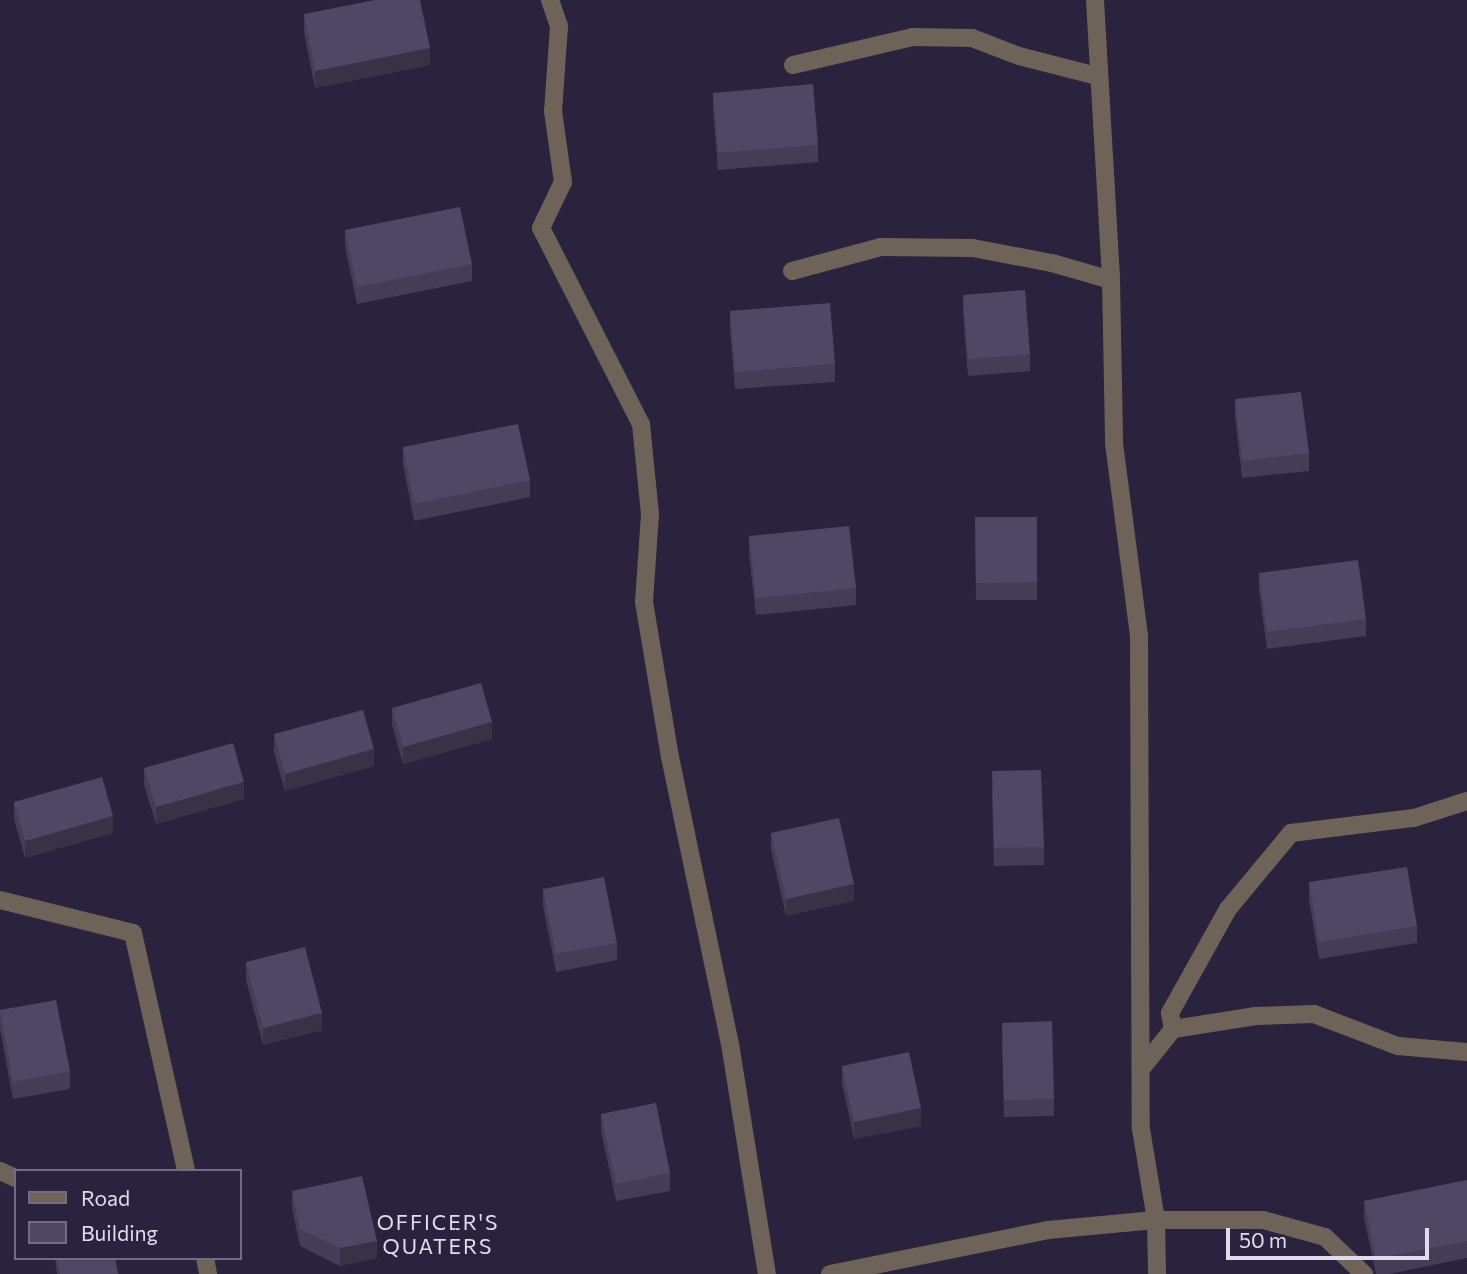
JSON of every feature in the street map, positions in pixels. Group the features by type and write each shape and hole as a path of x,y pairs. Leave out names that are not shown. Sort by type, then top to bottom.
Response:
{"street":[{"path":"550,0 559,26 553,111 563,182 541,228 641,424 650,514 644,602 670,757 731,1050 767,1274"},
{"path":"1095,0 1097,76 1111,279 1114,443 1139,636 1141,1129 1156,1220 1157,1274"},
{"path":"793,65 912,37 972,38 1019,55 1097,76"},
{"path":"792,271 881,247 973,248 1052,263 1111,279"},
{"path":"1173,1029 1170,1013 1228,909 1291,833 1414,818 1467,801"},
{"path":"0,900 134,933 186,1169"},
{"path":"1141,1069 1173,1029 1256,1016 1314,1014 1398,1046 1467,1052"},
{"path":"830,1274 1048,1230 1156,1220 1263,1220 1325,1237 1364,1274"}],"building":[{"path":"375,0 420,0 430,48 315,71 304,14"},
{"path":"813,84 818,145 718,153 713,93"},
{"path":"460,207 472,264 357,287 345,230"},
{"path":"1025,290 1030,354 968,359 963,295"},
{"path":"830,303 835,364 735,372 730,311"},
{"path":"1301,392 1309,453 1242,461 1235,399"},
{"path":"518,424 530,480 414,504 403,447"},
{"path":"975,517 1037,517 1037,582 976,583"},
{"path":"849,526 856,588 756,598 749,536"},
{"path":"1358,560 1366,619 1267,632 1259,573"},
{"path":"481,683 492,722 403,747 392,708"},
{"path":"363,710 374,749 285,774 274,734"},
{"path":"233,743 244,782 156,807 144,768"},
{"path":"1041,770 1044,847 994,848 992,771"},
{"path":"102,777 113,816 25,841 14,802"},
{"path":"839,818 854,884 786,899 771,833"},
{"path":"1407,867 1417,926 1319,942 1309,882"},
{"path":"604,877 617,943 556,954 543,889"},
{"path":"305,947 322,1013 263,1028 246,962"},
{"path":"56,1000 70,1071 13,1082 0,1010"},
{"path":"1052,1021 1054,1099 1004,1100 1002,1023"},
{"path":"909,1052 921,1108 854,1122 842,1066"},
{"path":"656,1103 670,1173 616,1184 601,1114"},
{"path":"362,1176 377,1241 340,1248 300,1229 292,1191"},
{"path":"1467,1180 1467,1241 1376,1259 1364,1201"},
{"path":"57,1260 115,1260 118,1274 60,1274"}],"district":[{"name":"OFFICER'S QUATERS","path":"438,1234"}]}
